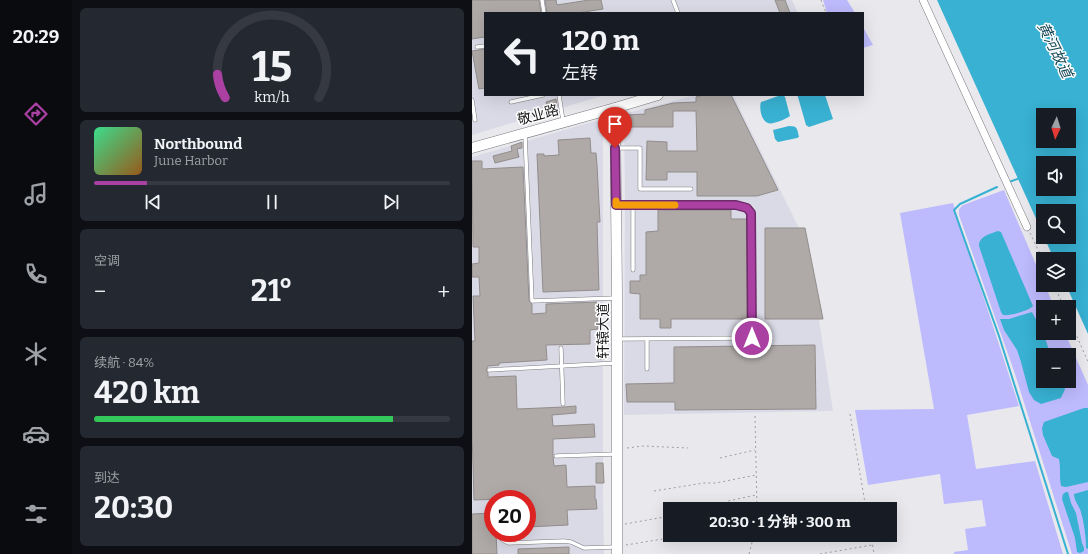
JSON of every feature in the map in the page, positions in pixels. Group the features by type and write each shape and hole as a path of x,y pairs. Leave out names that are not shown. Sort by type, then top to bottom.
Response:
{"street":[{"path":"923,0 1027,227"},
{"name":"敬业路","path":"472,148 655,96"},
{"name":"轩辕大道","path":"615,108 617,550"}],"lane":[{"path":"542,0 544,12"},
{"path":"673,0 678,12"},
{"path":"477,47 484,46"},
{"path":"511,102 538,96"},
{"path":"559,96 563,122"},
{"path":"472,100 475,120"},
{"path":"525,133 532,301 617,298"},
{"path":"615,148 640,148 640,189 691,189"},
{"path":"616,205 736,205 747,208 751,213 752,338 617,339"},
{"path":"633,205 633,270"},
{"path":"647,339 647,369"},
{"path":"561,348 563,404"},
{"path":"489,370 617,363"},
{"path":"556,456 617,451"},
{"path":"506,542 564,541 571,542 584,548 617,550"}],"path":[{"path":"821,0 826,12"},
{"path":"1027,227 1039,252"},
{"path":"1076,334 1088,362"},
{"path":"850,414 865,502"},
{"path":"755,416 757,502"},
{"path":"617,451 643,446 688,448"},
{"path":"720,458 756,450"},
{"path":"654,491 704,483 716,483 756,475"},
{"path":"726,502 757,495"},
{"path":"617,525 663,517"},
{"path":"617,550 663,540"},
{"path":"749,554 752,542"},
{"path":"872,542 874,554"},
{"path":"820,554 872,545"}],"shaded area":[{"path":"472,0 792,0 798,12 484,12 484,96 602,96 472,135"},
{"path":"823,0 847,0 854,12 827,12"},
{"path":"864,29 873,45 864,48"},
{"path":"692,96 733,96 802,234 819,320 833,411 624,415 624,114"},
{"path":"599,121 602,123 603,128 604,554 472,554 472,157"},
{"path":"1004,190 1036,265 1036,292 1048,292 1051,300 1036,300 1036,340 1068,340 1072,348 1036,348 1036,388 1076,388 1076,358 1088,385 1088,554 1072,554 1015,374 959,215 959,209 963,205"},
{"path":"953,203 1019,406 967,415 976,469 1035,461 1063,554 954,554 954,552 968,550 965,529 986,526 982,500 944,504 940,474 868,485 855,410 934,409 900,213"}],"water":[{"name":"黄河故道","path":"937,0 1088,0 1088,334 1076,307 1076,300 1073,300 1069,292 1076,292 1076,252 1051,252 1047,244 1076,244 1076,204 1036,204 1036,219"},
{"path":"778,96 784,96 790,116 776,122 768,123 764,120 761,114 761,102"},
{"path":"825,96 833,119 809,127 806,125 798,97"},
{"path":"789,126 797,128 799,137 778,142 775,139 773,130"},
{"path":"998,231 1001,232 1033,306 1010,315 1003,315 1001,312 979,246 981,240 988,234"},
{"path":"1032,312 1036,320 1036,340 1046,340 1048,348 1036,348 1036,388 1065,388 1061,398 1041,404 1034,400 1029,392 1017,350 1004,330 1000,319 1009,319"},
{"path":"1084,408 1088,408 1088,482 1066,487 1061,486 1059,459 1052,456 1043,435 1042,428 1044,422"},
{"path":"1088,490 1088,549 1086,548 1082,516 1074,494"},
{"path":"1068,492 1076,513 1084,548 1084,551 1080,553 1077,552 1075,538 1062,499 1063,494"}],"building":[{"path":"472,0 539,0 541,12 484,12 484,37 472,39"},
{"path":"545,0 556,0 557,5 589,0 601,0 603,9 584,12 547,12"},
{"path":"775,0 785,0 790,12 780,12"},
{"path":"484,49 484,88 479,89 472,51"},
{"path":"731,96 778,190 757,196 697,196 697,172 667,172 667,180 646,180 647,141 667,142 667,151 697,151 696,111 673,111 673,127 627,127 627,115 645,114 645,110 673,103 696,102 696,97"},
{"path":"556,99 557,106 548,109 546,102"},
{"path":"590,138 591,153 596,153 597,165 600,222 597,222 599,290 543,292 537,154 544,154 544,156 559,155 558,140"},
{"path":"522,142 522,148 517,149 519,157 495,163 493,156 512,151 511,146"},
{"path":"472,161 482,161 482,169 523,167 529,301 532,304 532,314 546,313 546,304 597,302 598,329 590,330 590,344 546,345 547,360 499,363 499,365 488,366 486,370 488,377 516,376 517,409 576,406 576,413 552,415 553,426 594,424 595,437 553,439 554,466 566,465 567,487 595,486 597,509 567,510 568,525 536,527 536,490 484,490 484,500 474,500 472,341 475,341 473,296 480,296 479,277 472,277 472,264 479,263 479,247 473,247"},
{"path":"658,210 731,210 731,219 747,219 747,319 671,319 671,328 660,328 660,319 640,319 640,294 630,293 630,281 640,281 640,275 646,275 646,232 658,231"},
{"path":"765,228 805,228 823,319 765,319"},
{"path":"815,345 816,409 675,410 675,402 627,402 626,384 674,383 674,347"},
{"path":"598,349 604,349 604,359 598,359"},
{"path":"596,463 603,463 604,483 596,483"},
{"path":"484,513 484,542 496,542 497,554 472,554 472,514"},
{"path":"569,547 569,554 518,554 518,549"}],"waterway":[{"path":"1009,182 1020,178"},
{"path":"997,187 960,204 954,210 999,336 1068,554"}],"slow traffic":[{"path":"616,201 616,205 675,205"}],"route":[{"path":"615,148 616,205 736,205 747,208 751,213 752,338"}]}
